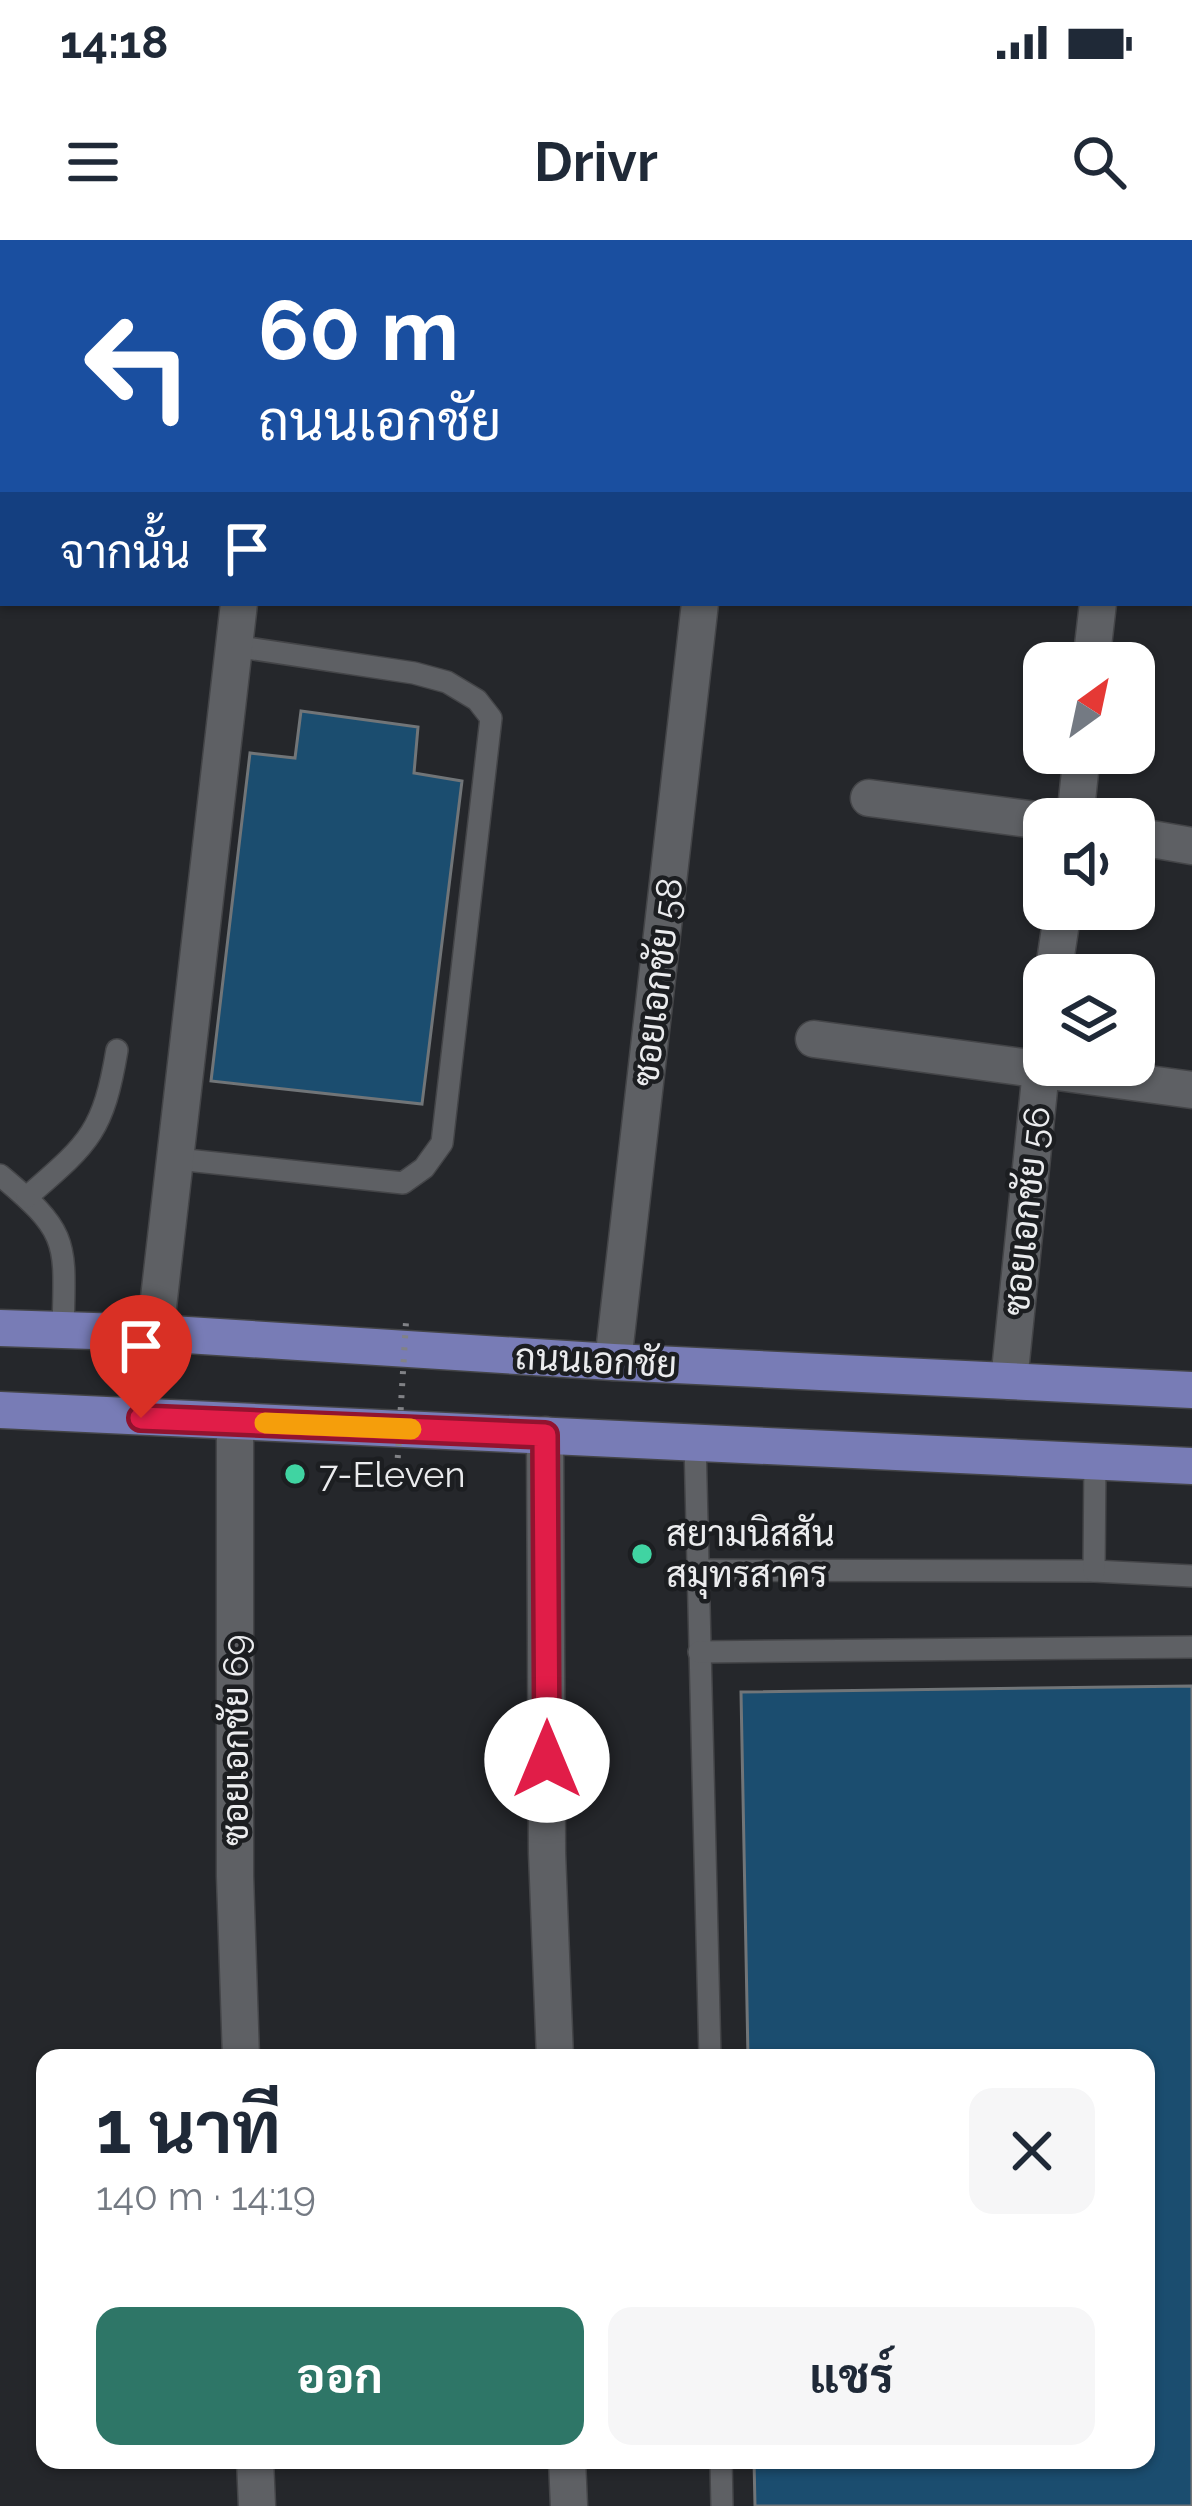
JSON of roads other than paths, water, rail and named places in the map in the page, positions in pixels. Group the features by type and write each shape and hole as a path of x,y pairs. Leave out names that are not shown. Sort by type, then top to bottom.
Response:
{"main road":[{"name":"ถนนเอกชัย","path":"0,1328 1192,1390"},
{"path":"0,1410 1192,1466"}],"street":[{"path":"154,1333 238,606"},
{"name":"ซอยเอกชัย 58","path":"613,1362 700,606"},
{"path":"1093,642 1098,606"},
{"path":"869,798 1023,818"},
{"path":"1155,840 1192,846"},
{"path":"814,1039 1023,1054"},
{"path":"1155,1081 1192,1090"},
{"name":"ซอยเอกชัย 56","path":"1009,1381 1039,1086"},
{"name":"ซอยเอกชัย 69","path":"235,1422 235,1852 242,2049"},
{"path":"545,1435 555,2049"},
{"path":"255,2469 256,2506"},
{"path":"567,2469 569,2506"}],"lane":[{"path":"177,1160 403,1183 424,1168 442,1143 491,718 477,700 447,682 234,646"},
{"path":"27,1197 92,1135 108,1106 117,1050"},
{"path":"0,1175 56,1229 65,1257 63,1330"},
{"path":"695,1442 710,2049"},
{"path":"1094,1571 1095,1460"},
{"path":"699,1570 1094,1571 1192,1576"},
{"path":"699,1652 1192,1647"},
{"path":"721,2469 722,2506"}],"place":[{"name":"7-Eleven","path":"295,1474"},
{"name":"สยามนิสสัน สมุทรสาคร","path":"642,1554"}]}
